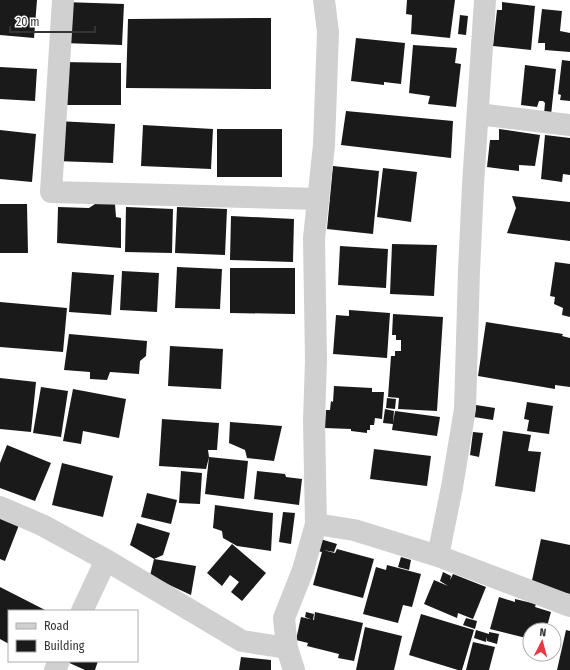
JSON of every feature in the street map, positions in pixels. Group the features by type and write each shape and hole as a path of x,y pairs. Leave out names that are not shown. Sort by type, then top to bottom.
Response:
{"street":[{"path":"63,0 51,192 319,199"},
{"path":"294,670 287,648 284,618 303,570 316,524 314,421 316,360 314,238 324,145 328,32 324,0"},
{"path":"438,556 465,409 469,271 485,0"},
{"path":"478,114 570,124"},
{"path":"0,507 42,525 106,560 242,641 287,648"},
{"path":"316,524 354,530 438,556 570,606"},
{"path":"82,610 106,560"}],"building":[{"path":"0,0 37,0 34,38 0,35"},
{"path":"407,0 455,0 450,38 411,34 412,15 406,14"},
{"path":"64,2 124,4 122,45 62,43"},
{"path":"502,2 535,6 531,50 493,46 497,10 502,10"},
{"path":"542,9 562,11 560,31 570,33 570,52 545,50 545,43 538,43"},
{"path":"460,15 468,16 466,35 458,34"},
{"path":"271,18 271,89 126,88 128,19"},
{"path":"356,38 405,43 401,84 384,82 384,85 351,81"},
{"path":"413,45 457,48 455,63 461,64 456,107 428,104 430,96 409,93"},
{"path":"562,60 570,61 570,101 560,100 561,95 558,94"},
{"path":"62,62 121,63 121,105 62,105"},
{"path":"525,65 556,69 551,115 544,114 545,103 543,101 539,101 537,107 521,105"},
{"path":"0,67 37,69 35,101 0,99"},
{"path":"346,111 453,121 451,158 341,145"},
{"path":"57,121 115,124 113,163 55,161"},
{"path":"143,125 213,129 211,169 141,166"},
{"path":"217,129 282,129 282,177 217,177"},
{"path":"499,129 540,135 535,166 519,165 519,171 487,167 490,140 499,140"},
{"path":"0,130 36,134 32,182 0,179"},
{"path":"545,135 570,138 570,175 563,174 562,182 541,179"},
{"path":"333,166 379,171 373,234 327,229"},
{"path":"383,168 417,172 411,222 377,217"},
{"path":"512,196 570,202 570,241 507,233 516,208"},
{"path":"0,204 27,204 28,253 0,253"},
{"path":"95,204 115,204 116,217 121,218 121,248 57,243 58,207 89,208"},
{"path":"126,207 173,209 172,253 125,252"},
{"path":"177,207 227,209 225,255 175,253"},
{"path":"231,216 294,219 293,262 230,260"},
{"path":"392,244 437,245 434,296 390,294"},
{"path":"340,246 388,249 386,288 338,285"},
{"path":"555,262 570,264 570,317 562,315 563,308 554,304 555,297 550,296"},
{"path":"177,267 222,269 220,309 175,308"},
{"path":"230,268 295,268 295,314 230,313"},
{"path":"122,271 159,273 157,312 120,310"},
{"path":"72,272 114,275 111,315 69,312"},
{"path":"0,302 67,308 63,352 0,347"},
{"path":"349,310 390,313 387,358 333,354 336,315 349,316"},
{"path":"393,314 443,317 437,411 398,409 399,398 388,397 391,356 395,356 395,351 401,351 401,340 396,340 396,335 392,335"},
{"path":"486,322 563,334 562,336 570,338 570,387 555,385 555,389 478,376"},
{"path":"69,334 147,341 146,356 140,361 139,374 110,372 107,380 90,379 90,372 64,370"},
{"path":"170,346 223,349 221,389 168,386"},
{"path":"0,378 36,382 31,432 0,429"},
{"path":"334,386 372,388 372,392 384,392 382,419 375,418 374,425 370,425 370,430 367,430 367,433 351,431 351,429 325,428 326,410 330,410 331,401 333,402"},
{"path":"41,387 68,391 61,437 33,433"},
{"path":"73,389 126,399 119,438 83,431 81,444 63,441"},
{"path":"387,398 396,399 395,409 386,408"},
{"path":"527,402 553,406 549,434 527,431 529,420 524,419"},
{"path":"476,405 495,408 493,420 474,417"},
{"path":"385,409 394,411 393,424 383,423"},
{"path":"395,411 440,417 437,436 392,430"},
{"path":"162,419 219,423 217,450 208,450 209,457 206,469 159,466"},
{"path":"230,422 282,426 274,461 247,458 245,450 229,443"},
{"path":"503,431 531,435 528,451 541,452 535,492 495,486"},
{"path":"473,432 483,433 479,457 470,455"},
{"path":"7,445 51,463 35,501 0,488 0,463"},
{"path":"374,449 431,456 427,486 370,479"},
{"path":"209,457 248,461 244,499 205,494"},
{"path":"62,463 113,476 103,517 52,505"},
{"path":"181,471 202,473 200,504 179,503"},
{"path":"257,471 285,474 286,477 302,479 299,505 254,499"},
{"path":"147,493 177,500 171,524 141,517"},
{"path":"215,505 273,513 271,551 237,546 223,538 222,531 213,528"},
{"path":"283,512 295,513 291,544 279,542"},
{"path":"0,518 19,525 5,561 0,559"},
{"path":"137,523 170,533 163,555 154,559 130,545"},
{"path":"317,538 337,544 334,552 323,550 335,553 337,549 374,559 363,598 313,585 322,552 313,550"},
{"path":"541,539 570,545 570,594 531,585"},
{"path":"232,544 266,573 242,601 231,592 239,582 230,575 222,586 207,573"},
{"path":"401,557 411,560 409,570 398,567"},
{"path":"154,559 196,566 191,595 150,576"},
{"path":"387,565 421,574 412,607 403,605 398,623 363,614 376,567 386,570"},
{"path":"443,572 451,576 450,580 453,574 486,587 473,619 458,613 457,618 424,604 434,580 448,586 440,581"},
{"path":"0,587 45,610 8,610 8,643 0,639"},
{"path":"499,597 515,602 515,599 536,604 535,607 551,612 548,622 522,622 522,637 490,629"},
{"path":"306,612 314,614 313,620 305,617"},
{"path":"315,612 363,623 354,661 338,658 339,654 307,646 308,643 296,640 301,617 314,620"},
{"path":"421,614 474,630 462,670 409,655"},
{"path":"466,618 477,621 475,629 463,625"},
{"path":"365,627 402,636 394,670 356,670"},
{"path":"476,630 489,634 489,632 499,634 497,644 487,641 487,637 486,642 474,638"},
{"path":"566,630 570,631 570,670 557,670 559,662 562,662 562,648"},
{"path":"473,642 495,647 489,670 466,670"},
{"path":"241,657 271,660 271,670 239,670"},
{"path":"67,662 98,662 95,670 85,670"}]}
